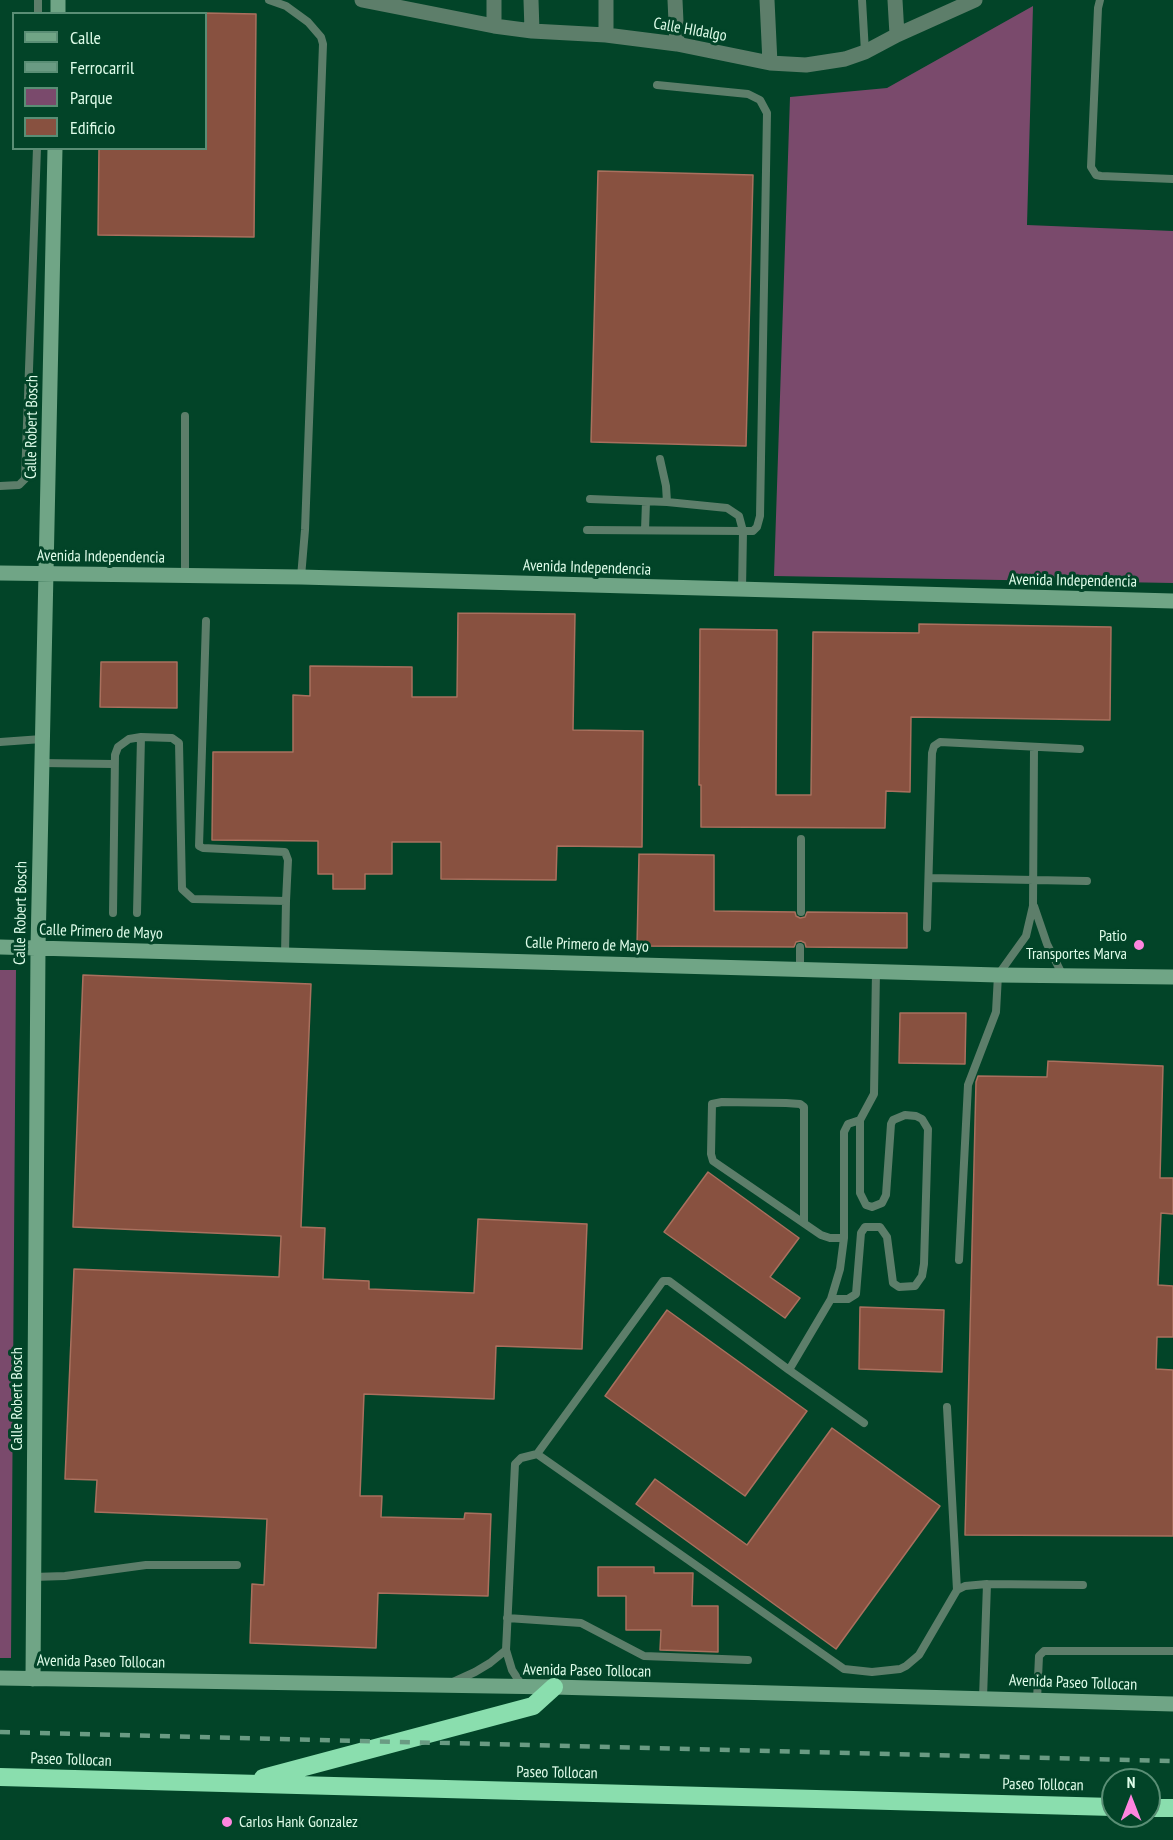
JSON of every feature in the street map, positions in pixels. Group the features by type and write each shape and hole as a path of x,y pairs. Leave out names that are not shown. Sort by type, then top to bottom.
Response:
{"highway":[{"path":"234,1784 291,1772 533,1706 554,1687"},
{"name":"Paseo Tollocan","path":"0,1777 1101,1807"}],"main road":[{"name":"Calle Robert Bosch","path":"33,1678 42,739 55,150"},
{"name":"Avenida Independencia","path":"0,573 301,577 1173,601"},
{"name":"Calle Primero de Mayo","path":"0,947 998,975 1173,977"},
{"name":"Avenida Paseo Tollocan","path":"0,1678 554,1687 1173,1704"}],"street":[{"path":"362,0 386,3"},
{"path":"494,0 494,26"},
{"path":"531,0 532,31"},
{"path":"606,0 606,35"},
{"path":"675,0 677,44"},
{"path":"767,0 770,63"},
{"path":"895,0 897,35"},
{"name":"Calle HIdalgo","path":"386,3 494,26 532,31 606,35 677,44 770,63 806,65 845,59 865,52 975,0"}],"lane":[{"path":"269,0 286,6 308,22 321,37 323,44 305,531 301,577"},
{"path":"862,0 865,52"},
{"path":"1100,0 1091,167 1096,175 1101,176 1173,179"},
{"path":"587,530 753,531 757,527 760,516 767,113 760,100 748,94 657,85"},
{"path":"0,486 19,485 25,479 37,150"},
{"path":"185,416 185,576"},
{"path":"660,459 667,502"},
{"path":"590,500 667,502 727,508 739,516 743,531 742,590"},
{"path":"645,531 646,502"},
{"path":"206,621 200,846 285,852 288,861 285,955"},
{"path":"113,913 113,764 118,747 124,741 141,737 172,738 179,743 182,889 188,896 196,899 286,901"},
{"path":"136,913 141,737"},
{"path":"0,742 42,739"},
{"path":"927,928 934,746 940,742 1080,749"},
{"path":"959,1260 968,1085 996,1012 998,975 1026,936 1033,906 1034,748"},
{"path":"42,763 113,764"},
{"path":"801,839 801,912"},
{"path":"929,878 1087,880"},
{"path":"1033,906 1047,944 1062,974"},
{"path":"800,947 800,969"},
{"path":"831,1299 849,1299 856,1294 861,1233 865,1227 880,1227 887,1237 892,1280 895,1285 915,1286 922,1276 924,1264 928,1129 922,1119 905,1115 893,1120 891,1124 885,1199 872,1207 866,1205 860,1193 860,1120 874,1094 876,971"},
{"path":"804,1223 804,1107 800,1104 786,1102 712,1104 711,1154 713,1161 804,1223 825,1237 844,1238"},
{"path":"789,1370 831,1299 840,1269 844,1238 844,1132 848,1124 860,1120"},
{"path":"523,1688 512,1670 506,1650 515,1464 521,1458 537,1454 664,1281 669,1281 864,1423"},
{"path":"946,1407 957,1590"},
{"path":"537,1454 844,1670 872,1672 900,1669 915,1660 957,1590 964,1586 987,1584 1083,1586"},
{"path":"33,1577 65,1576 146,1565 237,1565"},
{"path":"983,1698 987,1584"},
{"path":"507,1618 581,1623 640,1655 748,1660"},
{"path":"443,1686 475,1672 506,1650"},
{"path":"1037,1700 1039,1656 1044,1651 1173,1651"}],"green space":[{"path":"1033,6 1027,225 1173,231 1173,583 774,576 790,97 887,88"},
{"path":"0,970 16,970 11,1658 0,1658"}],"building":[{"path":"207,13 256,14 254,237 98,235 99,150 207,150"},
{"path":"598,171 753,175 746,446 591,442"},
{"path":"458,613 575,614 573,730 643,731 642,847 557,846 556,880 441,879 441,842 392,842 392,874 365,874 365,889 333,889 333,874 318,874 318,841 212,840 213,752 293,752 293,695 310,696 310,666 412,667 412,697 457,697"},
{"path":"919,624 1111,627 1110,720 911,717 910,792 886,791 885,828 701,827 700,629 777,630 776,795 811,795 813,632 919,633"},
{"path":"101,662 177,662 177,708 100,707"},
{"path":"639,854 714,855 714,911 795,912 800,918 805,917 807,912 907,913 907,948 806,947 801,941 796,942 794,947 637,946"},
{"path":"83,975 311,984 301,1227 325,1228 323,1279 369,1281 369,1289 474,1293 478,1219 587,1224 582,1349 496,1346 494,1399 364,1394 360,1496 382,1496 381,1517 464,1519 465,1513 491,1514 488,1596 378,1593 376,1648 250,1643 252,1584 264,1585 267,1519 95,1512 97,1480 65,1479 74,1269 279,1277 281,1236 73,1227"},
{"path":"900,1013 966,1013 965,1064 899,1063"},
{"path":"1048,1061 1163,1066 1160,1178 1173,1178 1173,1214 1161,1213 1158,1285 1173,1286 1173,1337 1157,1337 1156,1369 1173,1370 1173,1536 965,1535 976,1082 978,1076 1047,1077"},
{"path":"708,1172 799,1238 770,1277 800,1298 785,1318 664,1232"},
{"path":"860,1307 944,1310 942,1372 859,1369"},
{"path":"667,1310 807,1411 745,1496 605,1396"},
{"path":"832,1428 940,1506 836,1649 636,1504 655,1479 747,1545"},
{"path":"598,1567 654,1567 654,1573 693,1573 692,1606 718,1606 718,1652 660,1650 661,1630 626,1630 626,1596 598,1596"}],"railway":[{"path":"0,1732 1173,1761"}],"place":[{"name":"Patio Transportes Marva","path":"1139,945"},
{"name":"Carlos Hank Gonzalez","path":"227,1822"}]}
